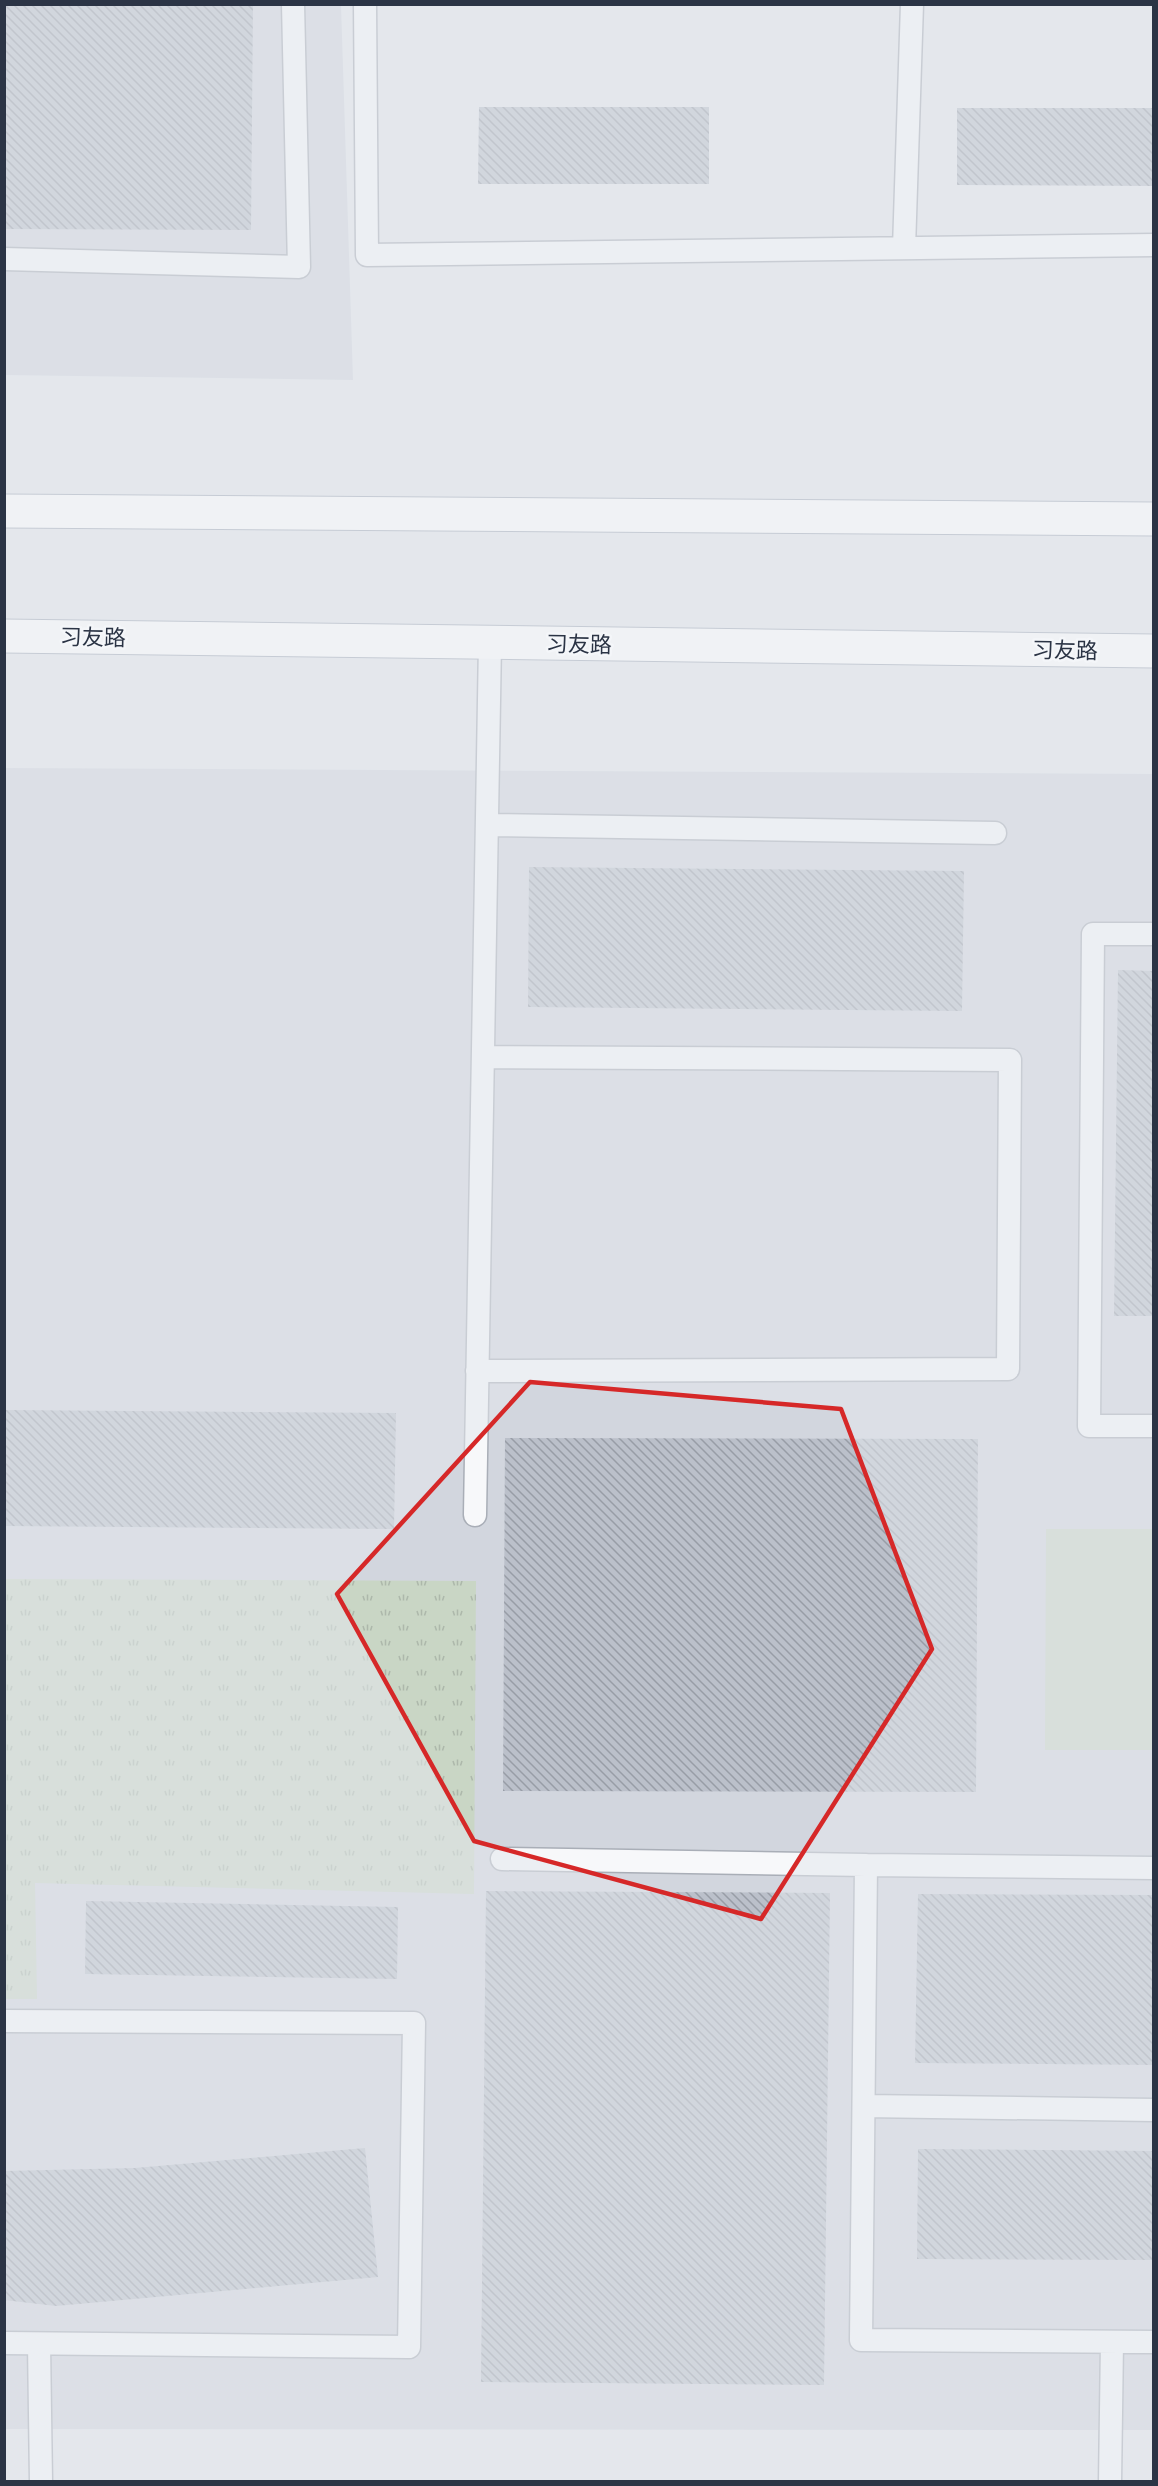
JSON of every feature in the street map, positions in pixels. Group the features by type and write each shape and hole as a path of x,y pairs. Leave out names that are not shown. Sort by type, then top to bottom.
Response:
{"main road":[{"path":"4,511 1154,519"},
{"name":"习友路","path":"4,636 1154,651"}],"lane":[{"path":"4,260 299,267 293,4"},
{"path":"365,4 368,255 1154,245"},
{"path":"904,248 912,4"},
{"path":"475,1515 490,642"},
{"path":"487,825 995,832"},
{"path":"1154,934 1092,934 1089,1426 1154,1426"},
{"path":"477,1371 1008,1369 1010,1060 483,1057"},
{"path":"502,1859 1154,1868"},
{"path":"866,1865 861,2340 1154,2342"},
{"path":"4,2021 414,2023 409,2347 4,2343"},
{"path":"864,2106 1154,2110"},
{"path":"1110,2481 1112,2342"},
{"path":"39,2344 42,2481"}],"highlighted area":[{"path":"530,1382 841,1409 932,1649 761,1919 474,1841 337,1594"}],"shaded area":[{"path":"5,5 341,5 353,380 5,375"},
{"path":"5,768 1153,774 1153,2430 5,2429"}],"green space":[{"path":"1046,1529 1153,1529 1153,1750 1045,1750"},
{"path":"5,1579 476,1581 474,1894 35,1883 37,1999 5,1999"}],"building":[{"path":"4,4 253,4 251,230 4,229"},
{"path":"479,107 709,107 709,184 478,184"},
{"path":"957,108 1154,108 1154,186 957,185"},
{"path":"529,867 964,871 962,1011 528,1007"},
{"path":"1118,970 1154,971 1154,1316 1114,1316"},
{"path":"4,1410 396,1413 394,1529 4,1526"},
{"path":"505,1438 978,1439 976,1792 503,1791"},
{"path":"486,1891 830,1893 824,2385 481,2382"},
{"path":"918,1894 1154,1895 1154,2065 915,2063"},
{"path":"86,1901 398,1907 397,1979 85,1974"},
{"path":"365,2148 378,2277 56,2306 4,2300 4,2171 135,2168"},
{"path":"918,2149 1154,2151 1154,2260 917,2259"}]}
